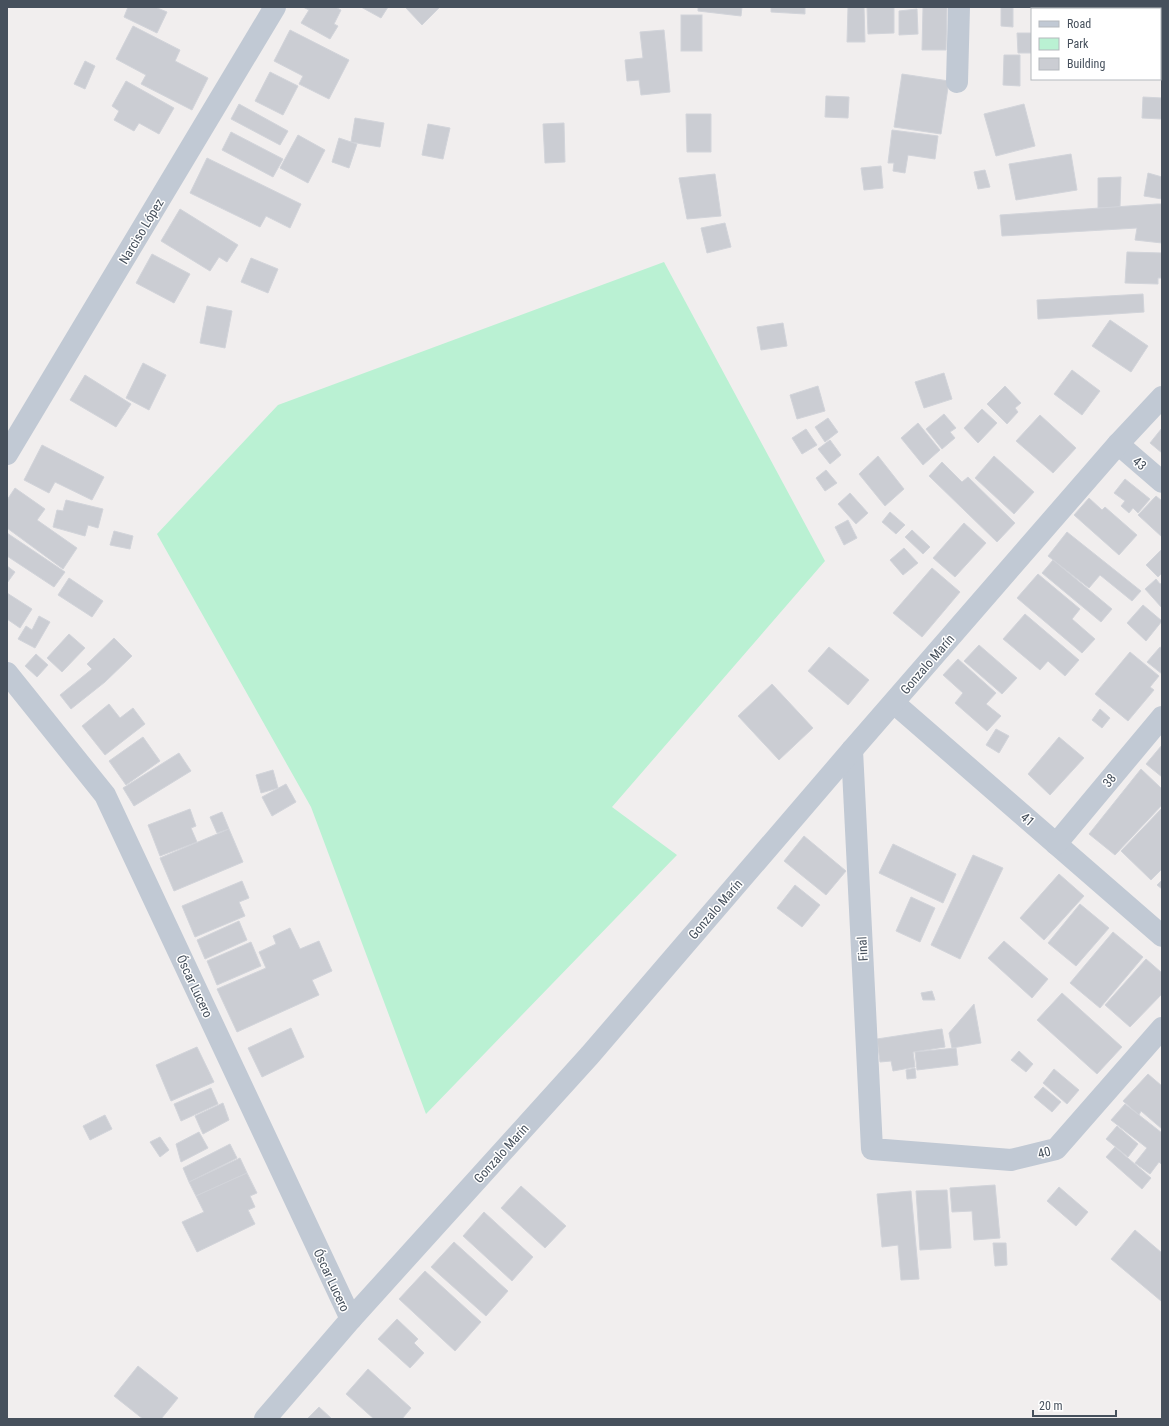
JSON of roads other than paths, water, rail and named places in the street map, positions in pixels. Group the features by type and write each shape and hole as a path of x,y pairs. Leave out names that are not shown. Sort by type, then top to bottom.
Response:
{"street":[{"name":"Narciso López","path":"7,454 275,7"},
{"path":"957,82 959,7"},
{"name":"Gonzalo Marín","path":"264,1419 350,1319 590,1055 1118,444 1162,397"},
{"name":"43","path":"1118,444 1162,482"},
{"name":"Óscar Lucero","path":"7,673 105,795 350,1319"},
{"name":"41","path":"894,703 1162,936"},
{"name":"38","path":"1056,844 1162,717"},
{"name":"Final","path":"852,750 872,1149"},
{"name":"40","path":"872,1149 1011,1160 1056,1149 1162,1028"}]}
